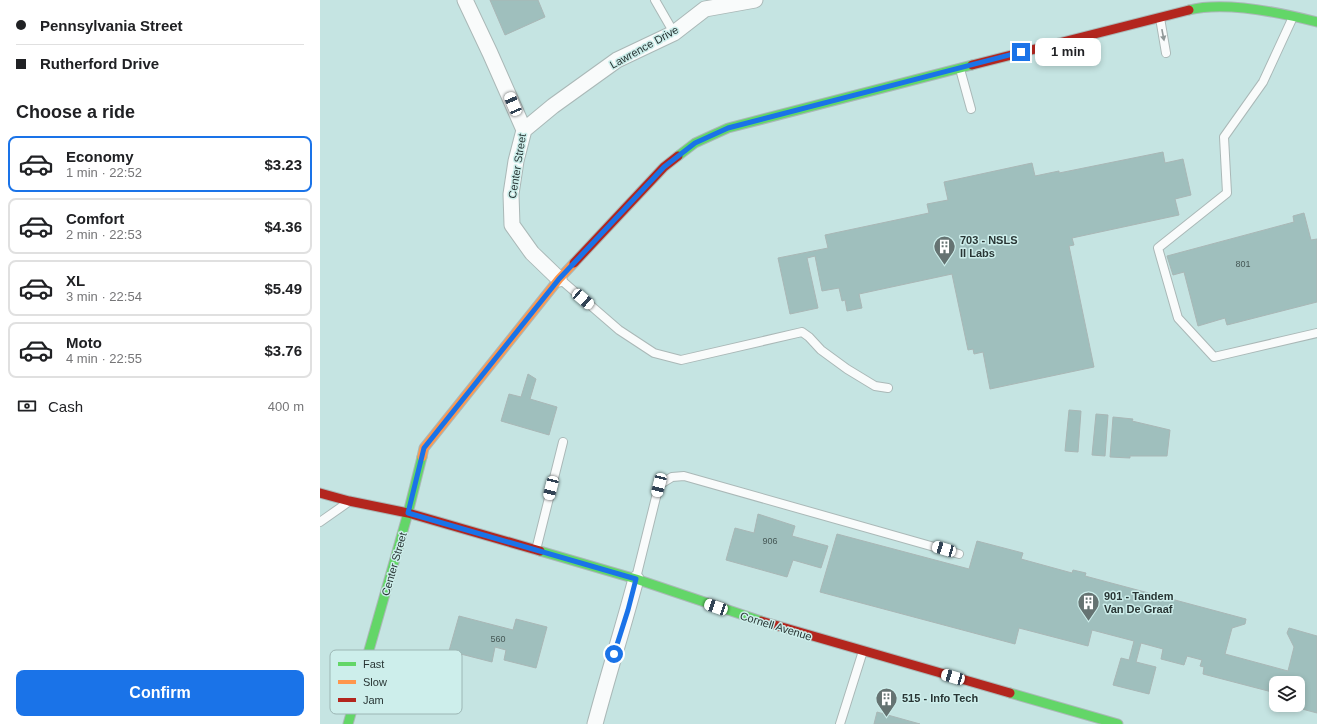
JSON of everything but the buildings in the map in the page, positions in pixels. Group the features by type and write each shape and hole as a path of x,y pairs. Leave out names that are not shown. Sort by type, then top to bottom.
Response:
{"street":[{"name":"Center Street","path":"369,650 408,513 424,448 559,279 532,253 512,225 511,194 516,161 524,130 465,0"},
{"name":"Lawrence Drive","path":"524,130 553,106 617,60 674,33 706,4 755,0"},
{"path":"559,279 664,167 695,143 728,128 1202,7 1245,8 1293,16 1317,22"},
{"name":"Cornell Avenue","path":"320,493 349,501 408,513 536,550 636,579 743,616 1118,724"},
{"path":"595,724 636,579"},
{"name":"Center Street","path":"348,724 351,714"}],"lane":[{"path":"654,0 674,33"},
{"path":"1293,16 1263,82 1224,137 1227,194 1158,248 1178,318 1214,357 1317,333"},
{"path":"1160,17 1166,53"},
{"path":"959,68 971,109"},
{"path":"559,279 619,330 654,353 681,360 802,332 809,336 821,350 847,369 875,386 888,388"},
{"path":"536,550 563,442"},
{"path":"636,579 659,485 672,477 684,476 959,554"},
{"path":"320,522 349,501"},
{"path":"840,724 863,651"}],"shaded area":[{"path":"320,0 1317,0 1317,724 320,724"}],"traffic: fast":[{"path":"1189,10 1236,7 1287,15 1317,22"},
{"path":"678,156 695,143 728,128 972,65"},
{"path":"369,650 408,513 422,457"},
{"path":"540,551 636,579 761,621"},
{"path":"1010,693 1118,724"},
{"path":"348,724 351,714"}],"traffic: slow":[{"path":"422,457 424,448 559,279 574,263"}],"traffic: jam":[{"path":"972,65 1189,10"},
{"path":"574,263 664,167 678,156"},
{"path":"320,493 349,501 408,513 540,551"},
{"path":"761,621 1010,693"}],"place":[{"name":"703 - NSLS II Labs","path":"945,266"},
{"name":"901 - Tandem Van De Graaf","path":"1088,622"},
{"name":"515 - Info Tech","path":"887,718"}],"route":[{"path":"614,654 636,579 408,513 424,448 559,279 642,189 664,167 695,143 728,128 1021,52"}]}
